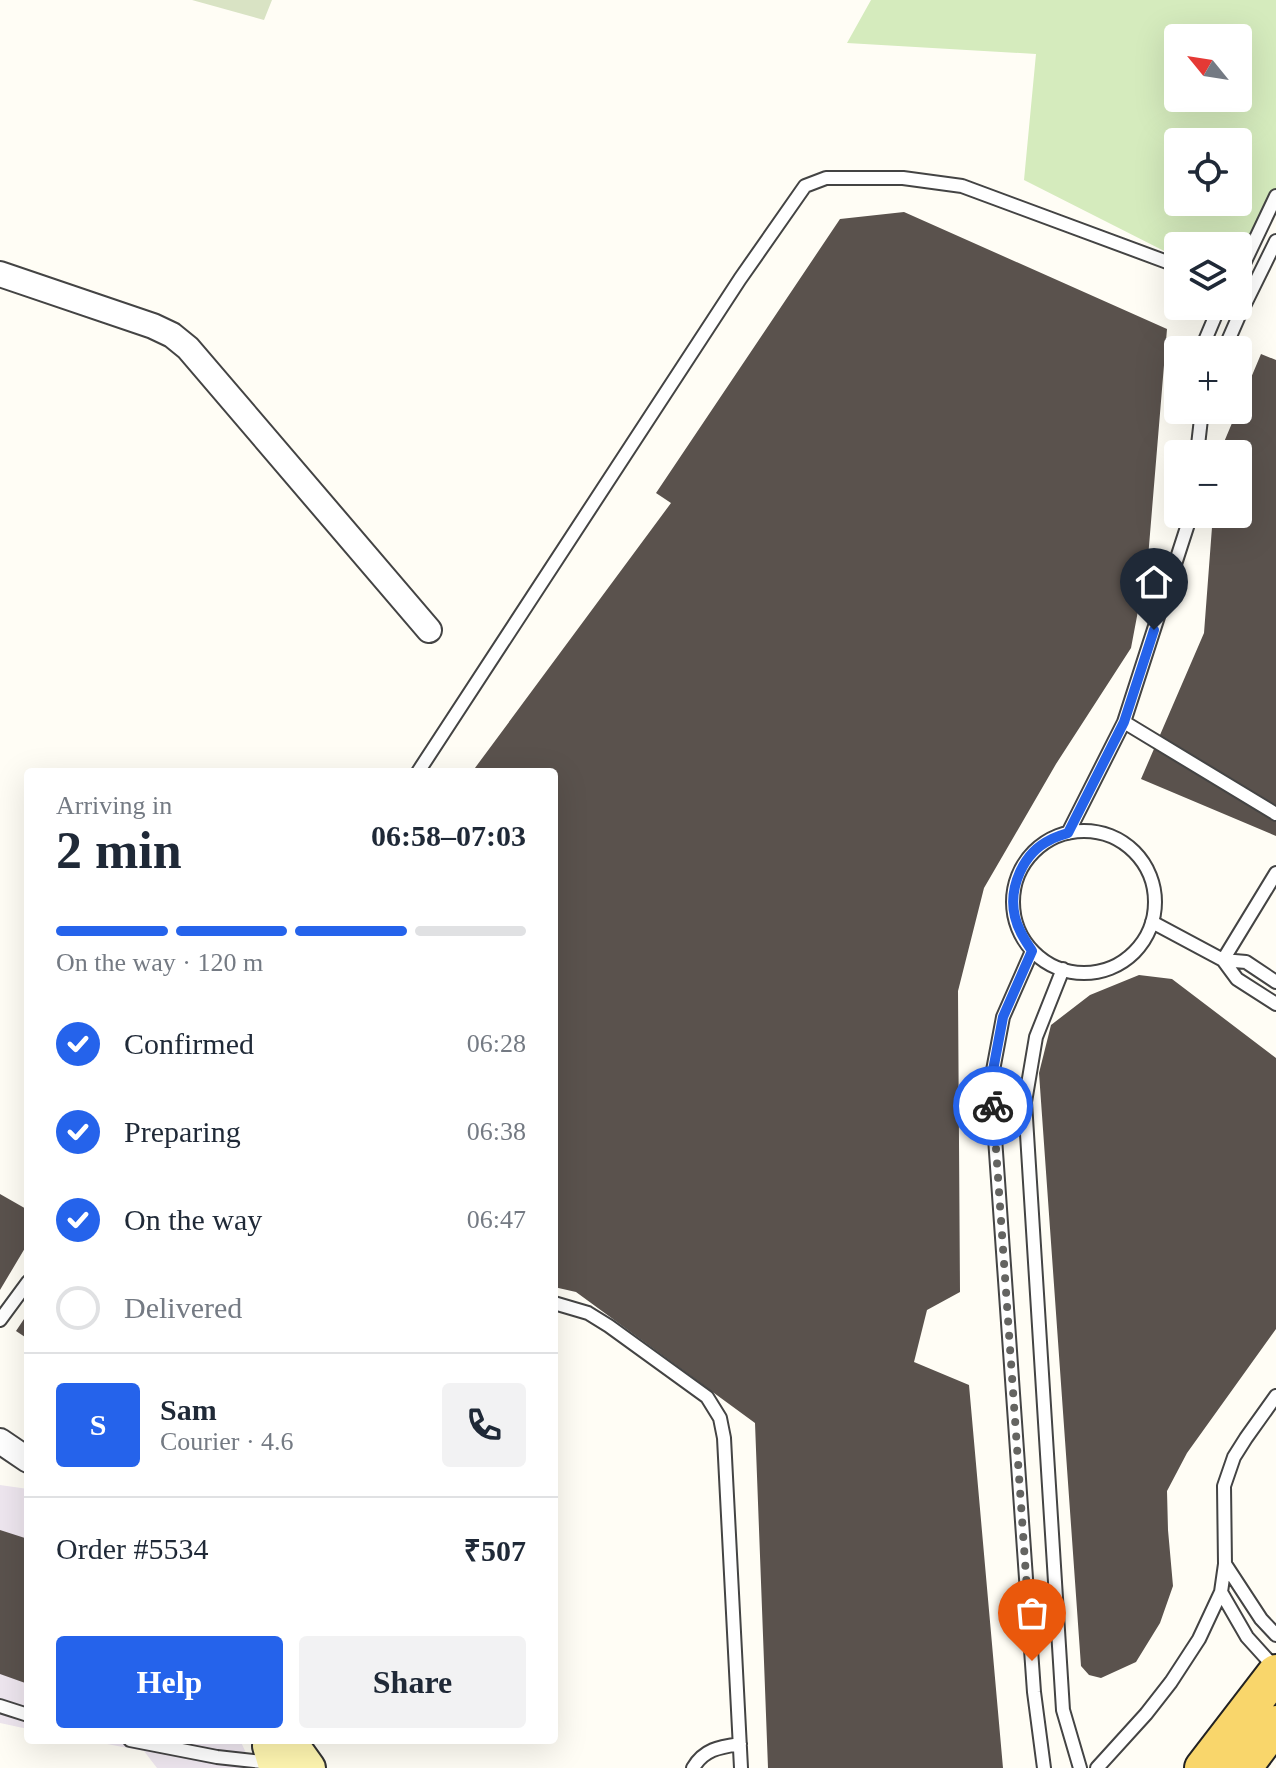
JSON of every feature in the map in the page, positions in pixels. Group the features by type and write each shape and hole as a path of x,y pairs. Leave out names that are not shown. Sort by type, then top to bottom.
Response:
{"main road":[{"path":"1203,1768 1276,1671"},
{"path":"1243,1768 1276,1724"}],"street":[{"path":"0,274 153,326 172,335 188,348 429,630"},
{"path":"0,1441 24,1457"},
{"path":"278,1753 309,1768"}],"lane":[{"path":"421,768 731,293 805,186 826,178 903,178 962,186 1164,261"},
{"path":"1252,247 1276,196"},
{"path":"1252,290 1276,241"},
{"path":"1068,833 1124,722 1185,528"},
{"path":"1124,722 1276,814"},
{"path":"1092,831 1116,837 1136,852 1153,885 1155,904 1152,922 1141,944 1123,961 1100,971 1076,973 1052,966 1032,951 1020,934 1014,914 1014,892 1020,872 1031,854 1048,840 1068,833 1092,831"},
{"path":"1223,960 1276,873"},
{"path":"1152,922 1223,960 1246,962 1276,982"},
{"path":"1032,951 1003,1017 991,1081 1034,1692 1044,1768"},
{"path":"1223,960 1237,979 1276,1004"},
{"path":"1063,969 1036,1037 1025,1102 1063,1710 1080,1768"},
{"path":"0,1320 24,1287"},
{"path":"558,1305 588,1313 609,1326 707,1397 720,1418 724,1438 741,1768"},
{"path":"1097,1768 1146,1714 1199,1639 1221,1592 1225,1564 1224,1486 1234,1457 1276,1396"},
{"path":"1225,1564 1261,1619 1276,1635"},
{"path":"1221,1592 1247,1637 1276,1671"},
{"path":"0,1706 24,1714"},
{"path":"150,1744 217,1757 278,1753"},
{"path":"693,1768 707,1752 740,1744"}],"shaded area":[{"path":"0,1485 24,1488 24,1728 0,1723"},
{"path":"107,1744 242,1744 253,1768 157,1768 144,1751"}],"green space":[{"path":"192,0 272,0 264,20"},
{"path":"871,0 1276,0 1276,195 1252,247 1252,232 1164,232 1164,251 1024,180 1036,54 847,43"}],"building":[{"path":"904,212 1167,329 1164,336 1148,558 1131,648 1056,764 984,888 958,991 960,1292 927,1310 914,1362 969,1385 1003,1768 768,1768 755,1423 576,1292 558,1288 558,768 475,768 671,503 656,493 840,219"},
{"path":"1261,354 1276,360 1276,836 1141,779 1204,633 1212,528 1252,528 1252,440 1225,440 1232,424 1252,424 1252,375"},
{"path":"1139,975 1172,979 1276,1058 1276,1329 1187,1453 1167,1491 1173,1586 1160,1623 1136,1662 1101,1678 1089,1675 1081,1666 1039,1073 1051,1025 1090,995"},
{"path":"0,1194 24,1208 24,1250 0,1290"},
{"path":"24,1319 24,1336 16,1331"},
{"path":"0,1530 24,1538 24,1683 0,1674"}],"way so far":[{"path":"993,1106 1032,1661"}],"route":[{"path":"993,1106 991,1081 1003,1017 1032,951 1020,934 1014,914 1014,892 1020,872 1031,854 1048,840 1068,833 1124,722 1154,630"}]}
